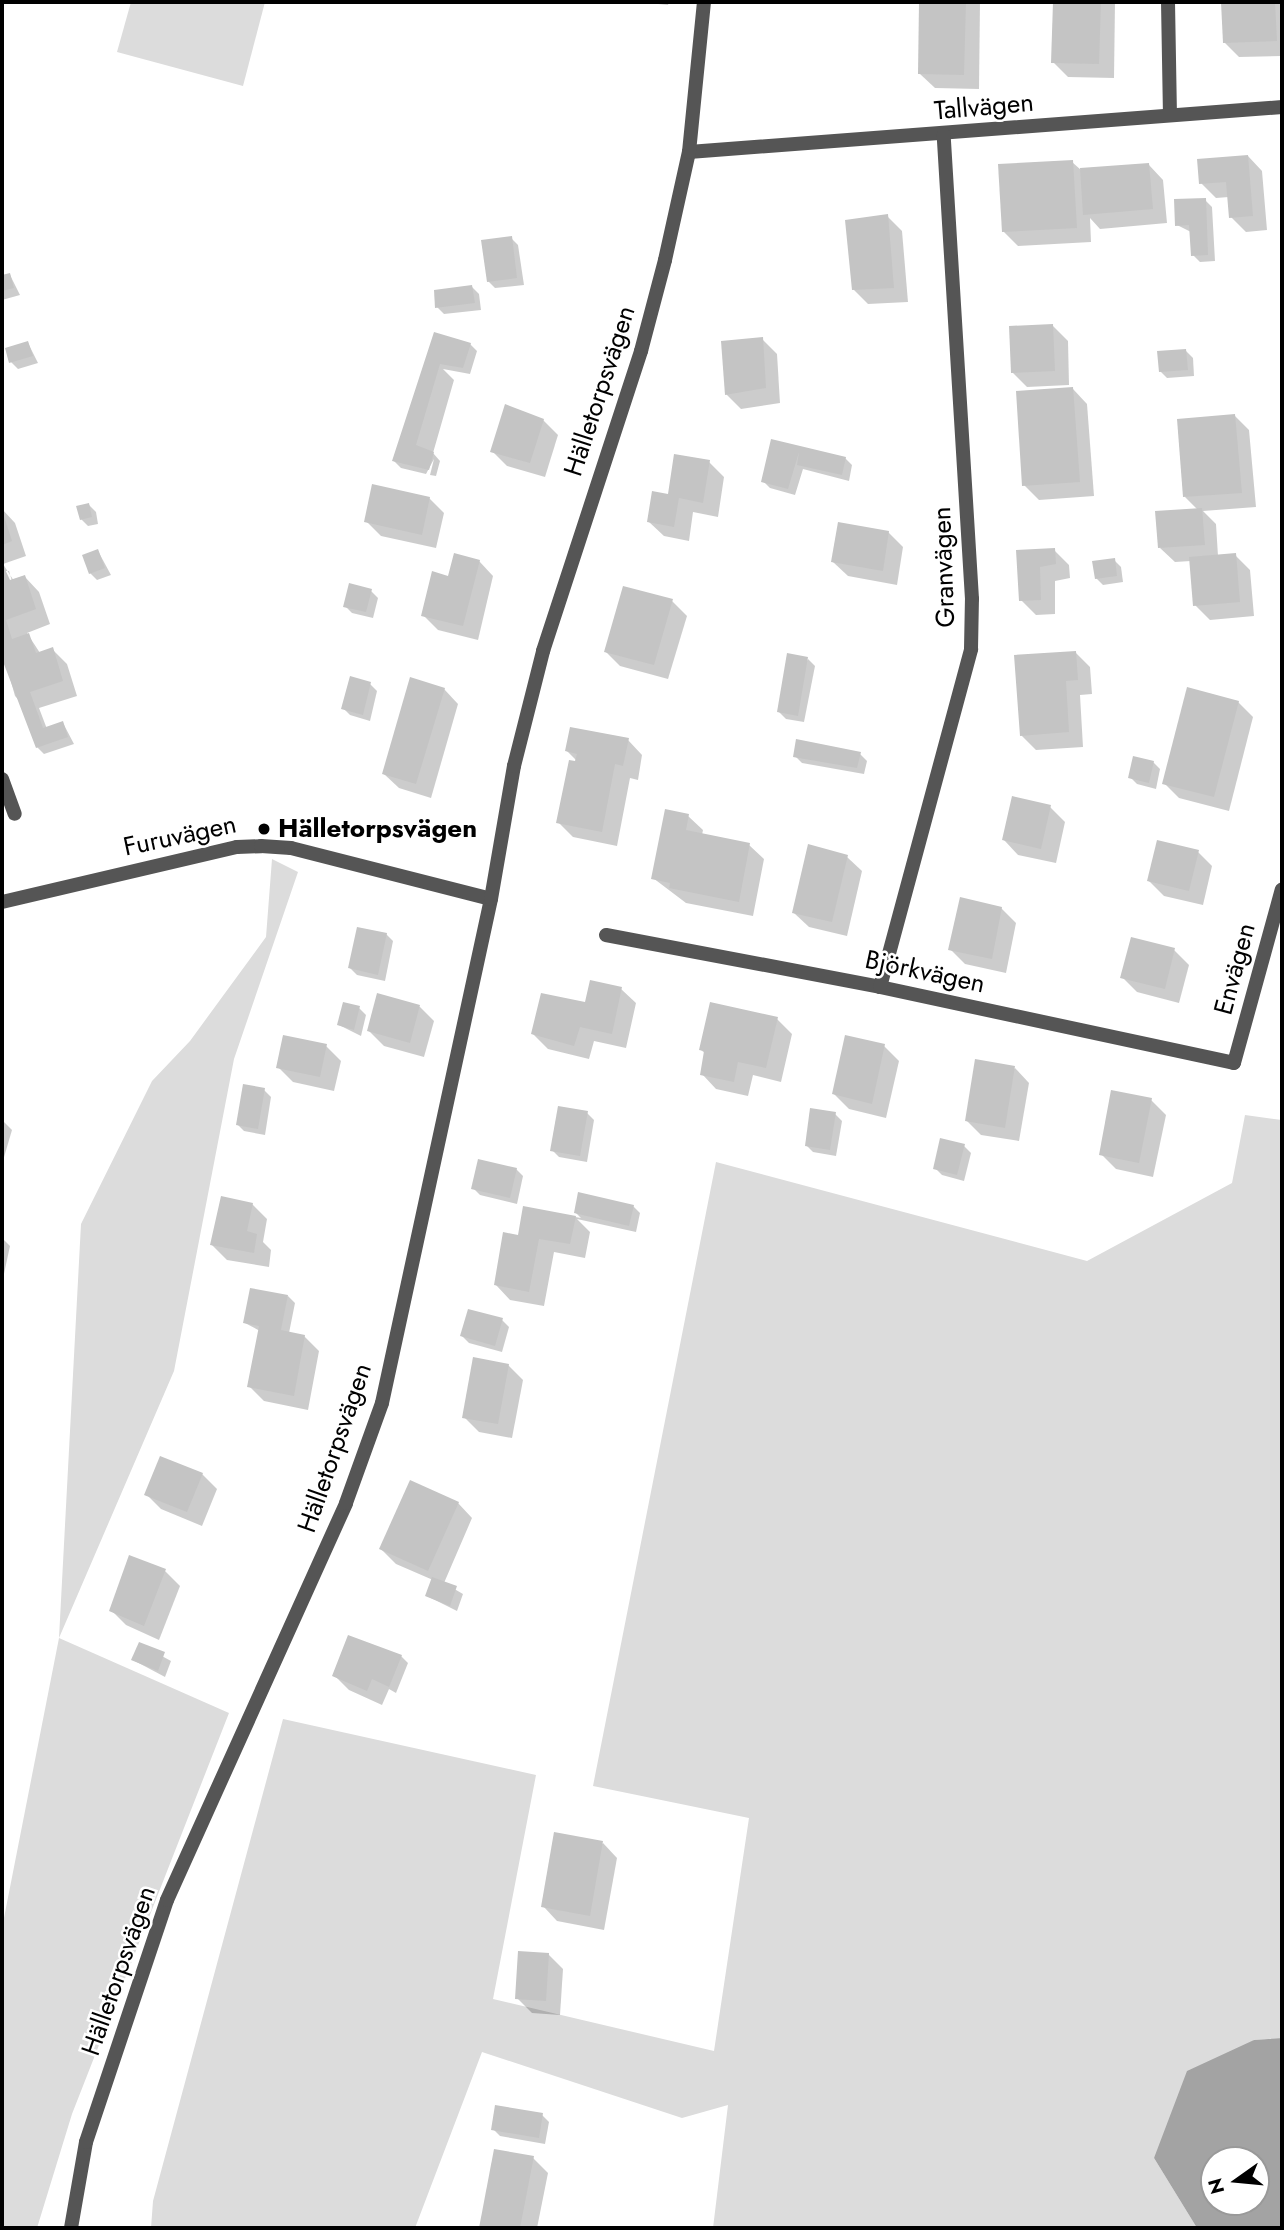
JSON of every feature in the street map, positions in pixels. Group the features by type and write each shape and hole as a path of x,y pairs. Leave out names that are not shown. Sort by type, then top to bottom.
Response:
{"street":[{"name":"Hälletorpsvägen","path":"71,2228 86,2142 167,1900 345,1503 382,1403 491,899 514,766 543,651 641,351 689,152 704,2"},
{"path":"1168,2 1170,115"},
{"name":"Tallvägen","path":"689,152 944,135 1282,107"},
{"name":"Granvägen","path":"880,987 971,649 972,599 944,135"},
{"path":"2,779 15,814"},
{"name":"Furuvägen","path":"2,902 213,852 261,846 291,848 491,899"},
{"name":"Envägen","path":"1234,1063 1282,889"},
{"name":"Björkvägen","path":"606,935 880,987 1234,1063"}],"shaded area":[{"path":"131,2 265,2 243,86 117,52"},
{"path":"272,859 298,872 234,1059 174,1371 59,1638 81,1224 152,1081 190,1041 266,937"},
{"path":"1245,1115 1282,1120 1282,2038 1254,2040 1154,2158 1197,2228 713,2228 728,2105 682,2118 482,2052 415,2228 151,2228 153,2201 283,1719 536,1775 493,1999 714,2051 749,1818 593,1786 716,1162 1087,1261 1232,1183"},
{"path":"59,1638 229,1713 72,2114 37,2228 2,2228 2,1928"},
{"path":"1282,2038 1282,2228 1197,2228 1154,2158 1187,2071 1254,2040"}],"building":[{"path":"919,2 966,2 964,75 918,74"},
{"path":"1053,2 1101,2 1099,64 1051,63"},
{"path":"1221,2 1275,2 1277,41 1223,43"},
{"path":"1248,155 1253,216 1229,218 1226,182 1199,184 1197,159"},
{"path":"1073,160 1077,228 1002,232 998,164"},
{"path":"1149,163 1153,209 1083,215 1080,168"},
{"path":"1206,198 1208,255 1191,256 1189,225 1175,226 1174,199"},
{"path":"888,214 894,288 852,290 845,220"},
{"path":"512,236 517,278 487,282 481,240"},
{"path":"10,273 14,288 2,291 2,275"},
{"path":"472,285 475,303 435,308 434,290"},
{"path":"1053,324 1055,371 1011,373 1009,326"},
{"path":"434,332 471,343 463,368 440,364 416,445 434,452 429,470 392,461"},
{"path":"763,337 766,388 725,395 721,341"},
{"path":"28,341 33,356 9,363 5,348"},
{"path":"1186,349 1188,370 1159,372 1157,351"},
{"path":"1073,387 1080,482 1022,486 1016,391"},
{"path":"505,404 544,419 530,463 490,452"},
{"path":"1235,414 1242,493 1183,497 1177,419"},
{"path":"771,439 846,457 842,475 797,465 799,452 788,489 761,482"},
{"path":"674,454 710,460 703,503 679,498 674,527 647,522 652,491 668,494"},
{"path":"372,484 430,497 422,535 364,522"},
{"path":"89,503 92,517 80,520 76,506"},
{"path":"1202,508 1205,545 1158,548 1155,511"},
{"path":"2,510 12,541 2,545"},
{"path":"838,522 889,531 883,571 831,562"},
{"path":"1055,548 1056,564 1040,567 1041,600 1019,601 1016,550"},
{"path":"98,549 105,568 89,574 82,555"},
{"path":"454,553 480,560 463,626 421,616 432,571 448,576"},
{"path":"1236,553 1240,602 1193,606 1189,557"},
{"path":"1115,558 1117,576 1095,579 1092,561"},
{"path":"2,563 10,580 25,575 36,609 6,620 12,639 29,633 36,653 53,647 63,681 30,692 43,728 63,721 68,737 36,748 2,659"},
{"path":"349,583 372,589 366,612 343,607"},
{"path":"623,586 673,599 654,665 604,652"},
{"path":"1076,651 1078,680 1066,681 1069,732 1020,736 1014,655"},
{"path":"787,653 808,657 798,716 777,712"},
{"path":"350,676 371,682 363,715 341,709"},
{"path":"410,677 445,688 416,784 382,774"},
{"path":"1187,687 1239,701 1214,797 1162,784"},
{"path":"570,727 629,738 623,766 615,764 602,832 556,823 569,760 575,761 577,754 565,751"},
{"path":"796,739 861,752 857,768 793,757"},
{"path":"1133,756 1154,761 1149,783 1128,778"},
{"path":"1012,796 1051,805 1041,849 1002,840"},
{"path":"665,809 689,814 686,830 750,843 739,902 669,888 670,883 651,879"},
{"path":"1157,840 1199,850 1189,891 1147,881"},
{"path":"808,844 848,855 832,922 792,913"},
{"path":"960,897 1002,907 992,959 948,950"},
{"path":"357,927 387,933 378,975 348,968"},
{"path":"1131,937 1175,948 1165,989 1120,978"},
{"path":"590,980 622,987 612,1034 580,1027 574,1046 531,1034 541,993 585,1002"},
{"path":"377,993 420,1005 410,1043 367,1031"},
{"path":"343,1002 360,1006 354,1030 337,1025"},
{"path":"710,1002 778,1017 766,1068 738,1062 734,1082 700,1075 704,1051 699,1050"},
{"path":"283,1035 327,1044 320,1077 276,1068"},
{"path":"845,1035 885,1044 872,1104 832,1094"},
{"path":"975,1059 1015,1066 1005,1128 965,1121"},
{"path":"243,1084 265,1088 258,1129 236,1125"},
{"path":"1111,1090 1152,1098 1139,1163 1099,1155"},
{"path":"558,1106 588,1111 580,1156 550,1151"},
{"path":"810,1108 836,1112 830,1150 805,1146"},
{"path":"940,1138 965,1144 957,1175 933,1169"},
{"path":"478,1159 517,1168 510,1198 471,1189"},
{"path":"578,1192 634,1205 629,1226 574,1213"},
{"path":"221,1196 253,1203 247,1231 257,1234 254,1253 210,1245"},
{"path":"523,1206 576,1216 570,1244 539,1239 529,1292 494,1285 503,1232 518,1235"},
{"path":"250,1288 288,1295 281,1330 305,1335 294,1396 247,1387 259,1326 243,1323"},
{"path":"468,1309 503,1318 495,1346 460,1336"},
{"path":"473,1357 509,1364 498,1424 462,1418"},
{"path":"160,1456 203,1473 187,1512 144,1495"},
{"path":"410,1480 459,1502 428,1571 379,1549"},
{"path":"129,1555 166,1569 144,1626 109,1611"},
{"path":"432,1577 457,1586 450,1606 425,1596"},
{"path":"348,1635 402,1655 389,1687 372,1679 367,1691 332,1676"},
{"path":"139,1642 165,1652 158,1671 131,1660"},
{"path":"554,1832 603,1841 590,1916 541,1907"},
{"path":"518,1951 549,1953 546,2001 515,1999"},
{"path":"495,2105 543,2113 539,2138 491,2130"},
{"path":"494,2149 534,2156 520,2228 479,2228"}],"place":[{"name":"Hälletorpsvägen","path":"264,829"}]}
